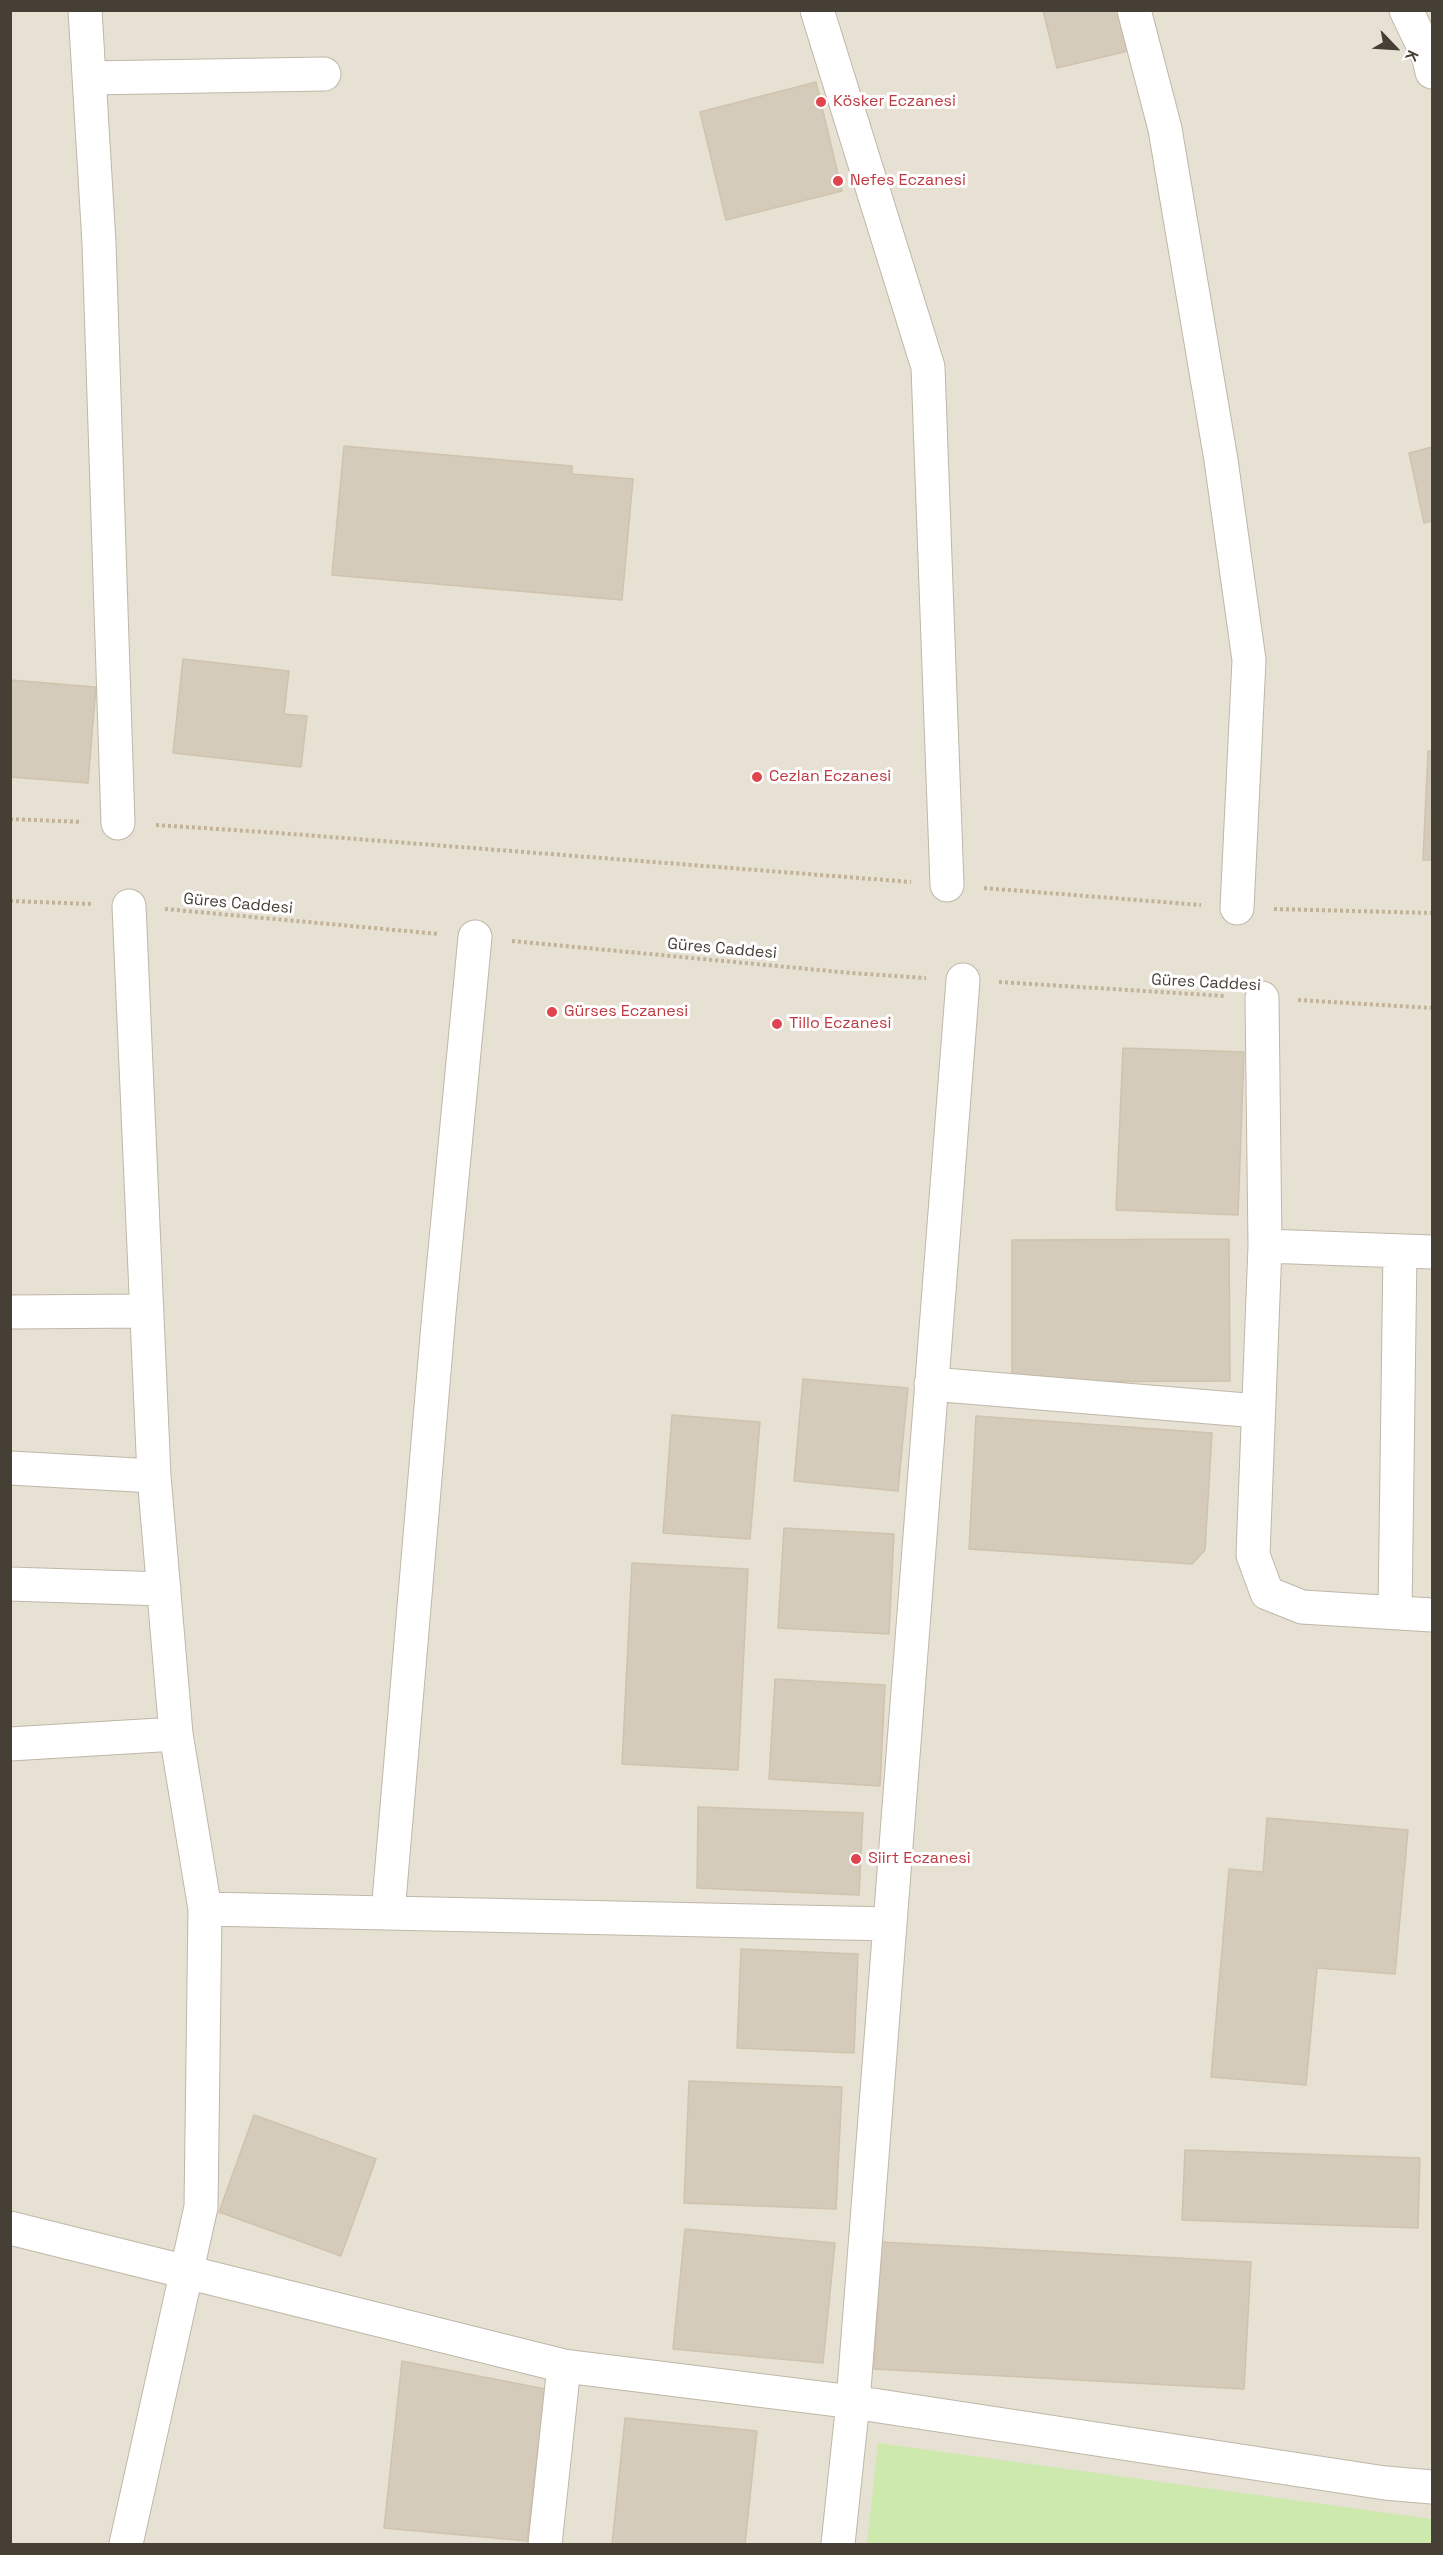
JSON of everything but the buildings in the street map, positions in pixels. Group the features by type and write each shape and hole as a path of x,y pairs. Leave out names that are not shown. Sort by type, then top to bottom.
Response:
{"street":[{"path":"85,10 100,255 118,823"},
{"path":"817,10 928,367 947,885"},
{"path":"1134,10 1167,141 1221,460 1249,660 1238,908"},
{"path":"1406,10 1429,58 1432,72"},
{"path":"90,78 324,74"},
{"path":"126,2544 201,2206 205,1909 176,1734 154,1476 129,906"},
{"path":"388,1913 439,1313 475,937"},
{"path":"838,2544 853,2402 963,980"},
{"path":"1262,998 1265,1246 1253,1555 1267,1593 1302,1607 1432,1615"},
{"path":"1265,1246 1432,1252"},
{"path":"1395,1612 1400,1251"},
{"path":"10,1312 146,1311"},
{"path":"932,1384 1258,1411"},
{"path":"10,1468 154,1476"},
{"path":"10,1584 164,1589"},
{"path":"10,1744 176,1734"},
{"path":"205,1909 890,1924"},
{"path":"10,2228 564,2366 853,2402 1385,2484 1432,2487"},
{"path":"545,2544 564,2366"}],"path":[{"path":"10,819 279,833 1238,908 1432,913"},
{"name":"Güres Caddesi","path":"10,901 129,906 851,973 1432,1008"}],"shaded area":[{"path":"11,11 1432,11 1432,2544 11,2544"}],"green space":[{"path":"878,2443 1432,2519 1432,2544 867,2544"}],"place":[{"name":"Kösker Eczanesi","path":"821,102"},
{"name":"Nefes Eczanesi","path":"838,181"},
{"name":"Cezlan Eczanesi","path":"757,777"},
{"name":"Gürses Eczanesi","path":"552,1012"},
{"name":"Tillo Eczanesi","path":"777,1024"},
{"name":"Siirt Eczanesi","path":"856,1859"}]}
